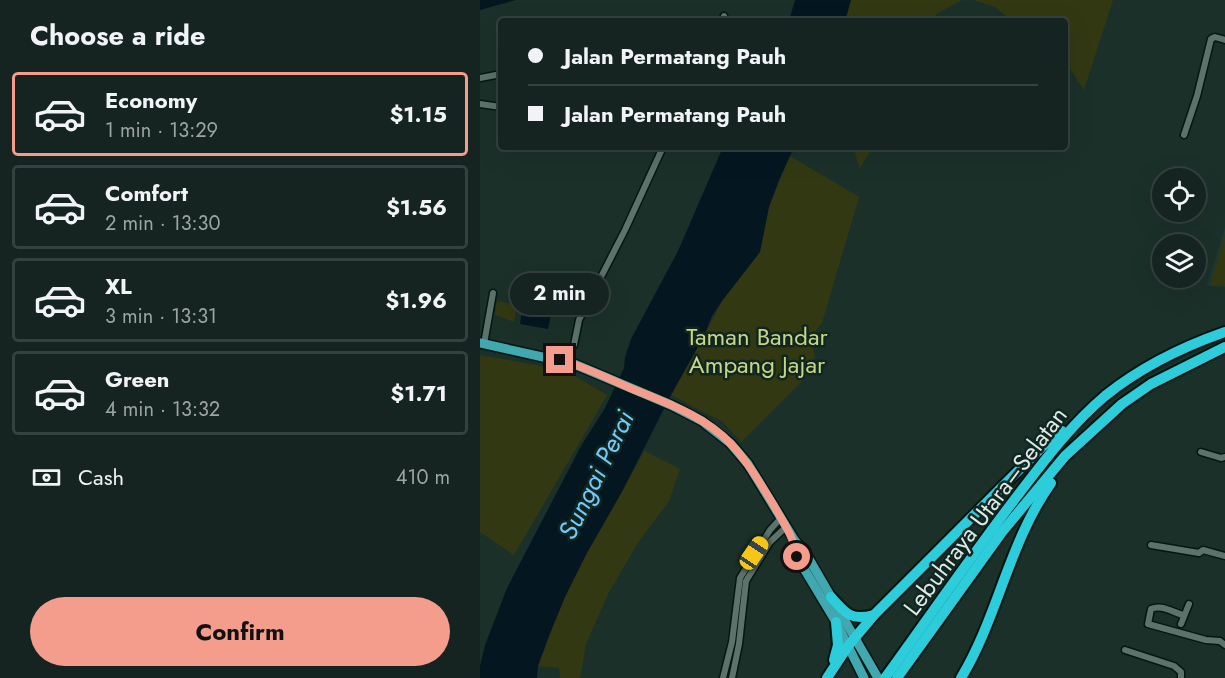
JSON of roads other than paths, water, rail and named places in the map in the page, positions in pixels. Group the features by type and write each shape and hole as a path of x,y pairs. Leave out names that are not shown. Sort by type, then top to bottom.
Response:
{"highway":[{"name":"Lebuhraya Utara–Selatan","path":"897,678 1055,447 1087,412 1126,381 1171,353 1225,332"},
{"name":"Lebuhraya Utara–Selatan","path":"885,678 998,529 1065,456 1122,404 1151,384 1225,347"},
{"path":"829,675 855,636 874,615 1043,446 1087,412"},
{"path":"961,678 981,639 1032,514 1052,483 1096,426"},
{"path":"831,597 845,613 853,617 860,619 874,615"},
{"path":"829,675 838,645 836,622"}],"main road":[{"path":"482,344 574,364 671,405 702,421 730,443 748,464 795,541 805,552 878,678"},
{"path":"795,541 797,557 836,622 864,678"}],"street":[{"path":"1184,135 1197,96 1211,39 1215,37 1225,40"},
{"path":"480,78 498,75"},
{"path":"480,104 498,107"},
{"path":"574,345 579,320 625,230 662,150"},
{"path":"482,344 493,293"},
{"path":"1201,452 1225,458"},
{"path":"732,678 746,580 784,522"},
{"path":"1151,544 1198,553 1203,550 1225,556"},
{"path":"1180,624 1189,604"},
{"path":"1183,615 1154,607 1151,609 1148,624 1206,640 1220,641 1225,645"},
{"path":"723,678 736,643"},
{"path":"1125,650 1174,666 1181,672 1182,677"}],"water":[{"path":"480,0 516,0 480,10"},
{"path":"795,0 851,0 846,18 790,18"},
{"name":"Sungai Perai","path":"722,150 793,150 769,207 760,252 712,316 704,336 623,490 587,553 549,636 538,666 537,678 480,678 485,645 507,588 581,446 605,408 624,368 631,339 678,251"},
{"path":"522,310 551,315 548,329 520,324"}],"park label":[{"name":"Taman Bandar Ampang Jajar","path":"757,350"}]}
